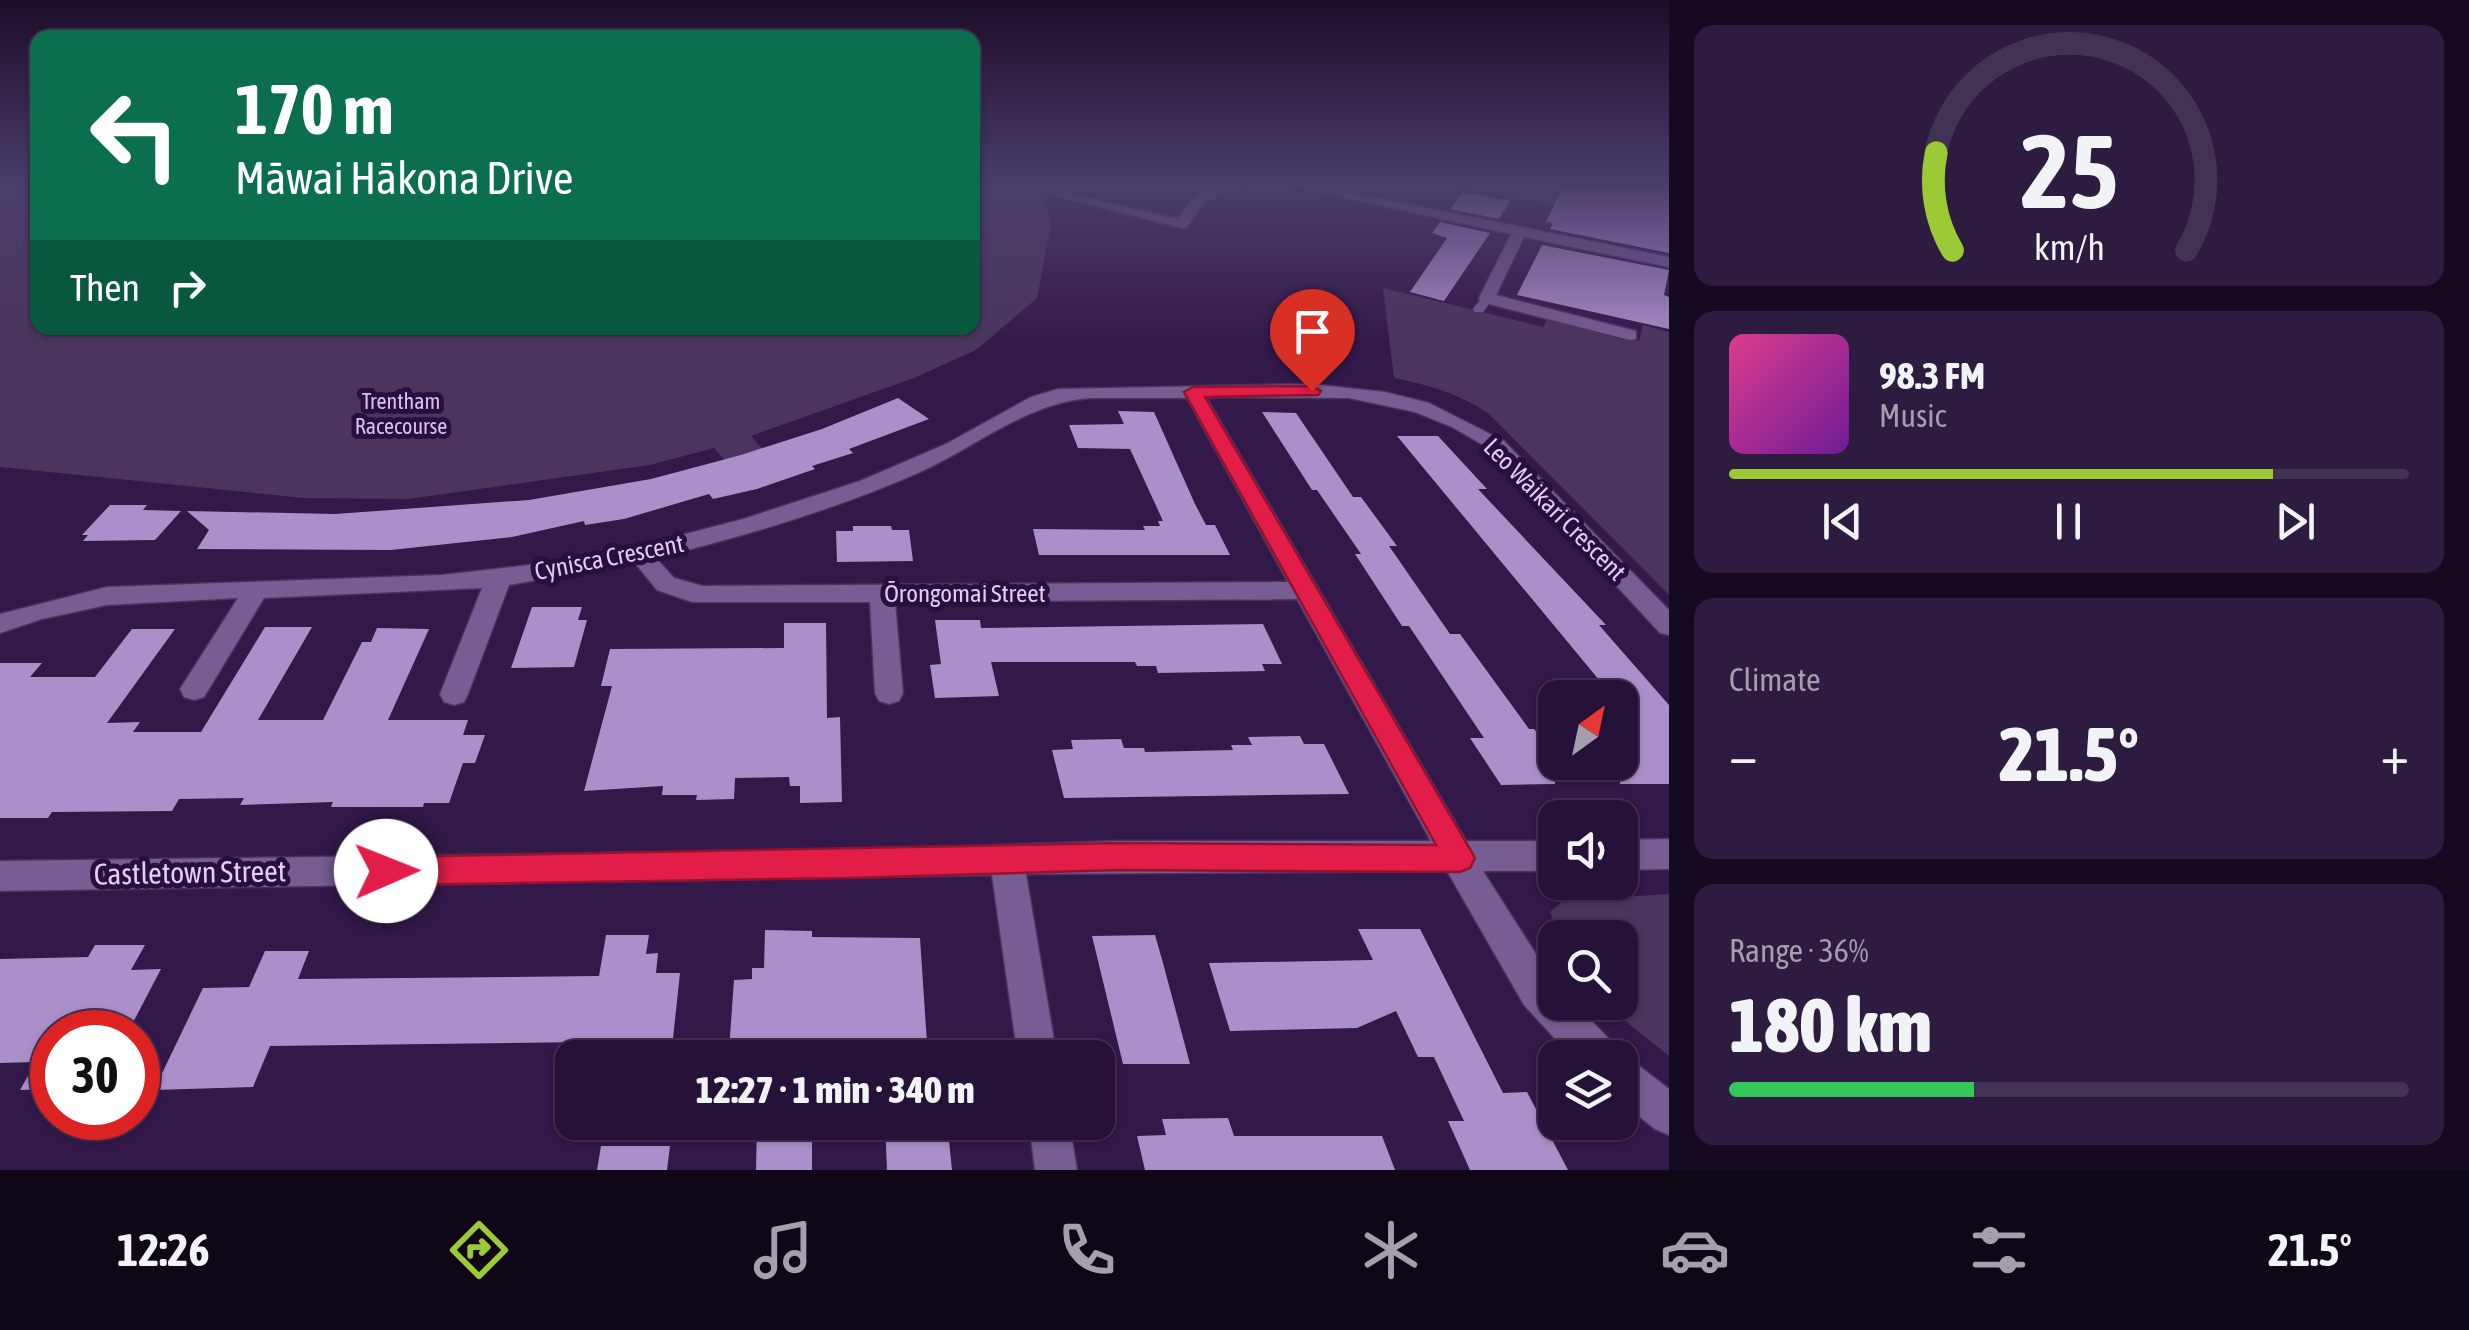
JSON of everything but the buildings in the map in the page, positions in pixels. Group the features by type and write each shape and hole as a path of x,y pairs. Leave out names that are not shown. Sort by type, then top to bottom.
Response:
{"street":[{"path":"1515,241 1483,303 1630,335"},
{"path":"1569,241 1669,262"},
{"name":"Leo Waikari Crescent","path":"1193,392 1346,391 1390,396 1464,422 1497,444 1669,626"},
{"path":"1193,392 1538,992 1583,1040"},
{"name":"Cynisca Crescent","path":"0,624 52,606 122,592 386,587 500,578 642,553 714,535 905,471 982,434 1044,398 1079,393 1193,392"},
{"name":"Ōrongomai Street","path":"642,553 656,580 682,592 1307,590"},
{"path":"454,694 500,578"},
{"path":"194,688 257,589"},
{"path":"882,593 888,693"},
{"path":"1638,855 1669,854"},
{"name":"Castletown Street","path":"0,876 1007,862 1120,856 1460,858"},
{"path":"1460,858 1538,856"},
{"path":"1007,862 1035,1040"},
{"path":"1638,1090 1669,1115"},
{"path":"1052,1140 1056,1170"}],"green space":[{"name":"Trentham Racecourse","path":"0,241 30,241 30,335 980,335 980,241 1048,241 1037,298 976,350 914,378 751,436 765,452 729,465 714,448 650,465 408,499 304,498 0,467"},
{"path":"1383,288 1543,327 1547,319 1639,341 1643,325 1669,332 1669,595 1489,414 1444,391 1394,378"},
{"path":"1669,894 1669,1056 1624,1020 1638,1020 1638,920 1553,920 1550,912 1563,901 1638,900 1638,896"}],"route":[{"path":"386,871 1007,862 1120,856 1460,858 1193,392 1312,391"}]}
